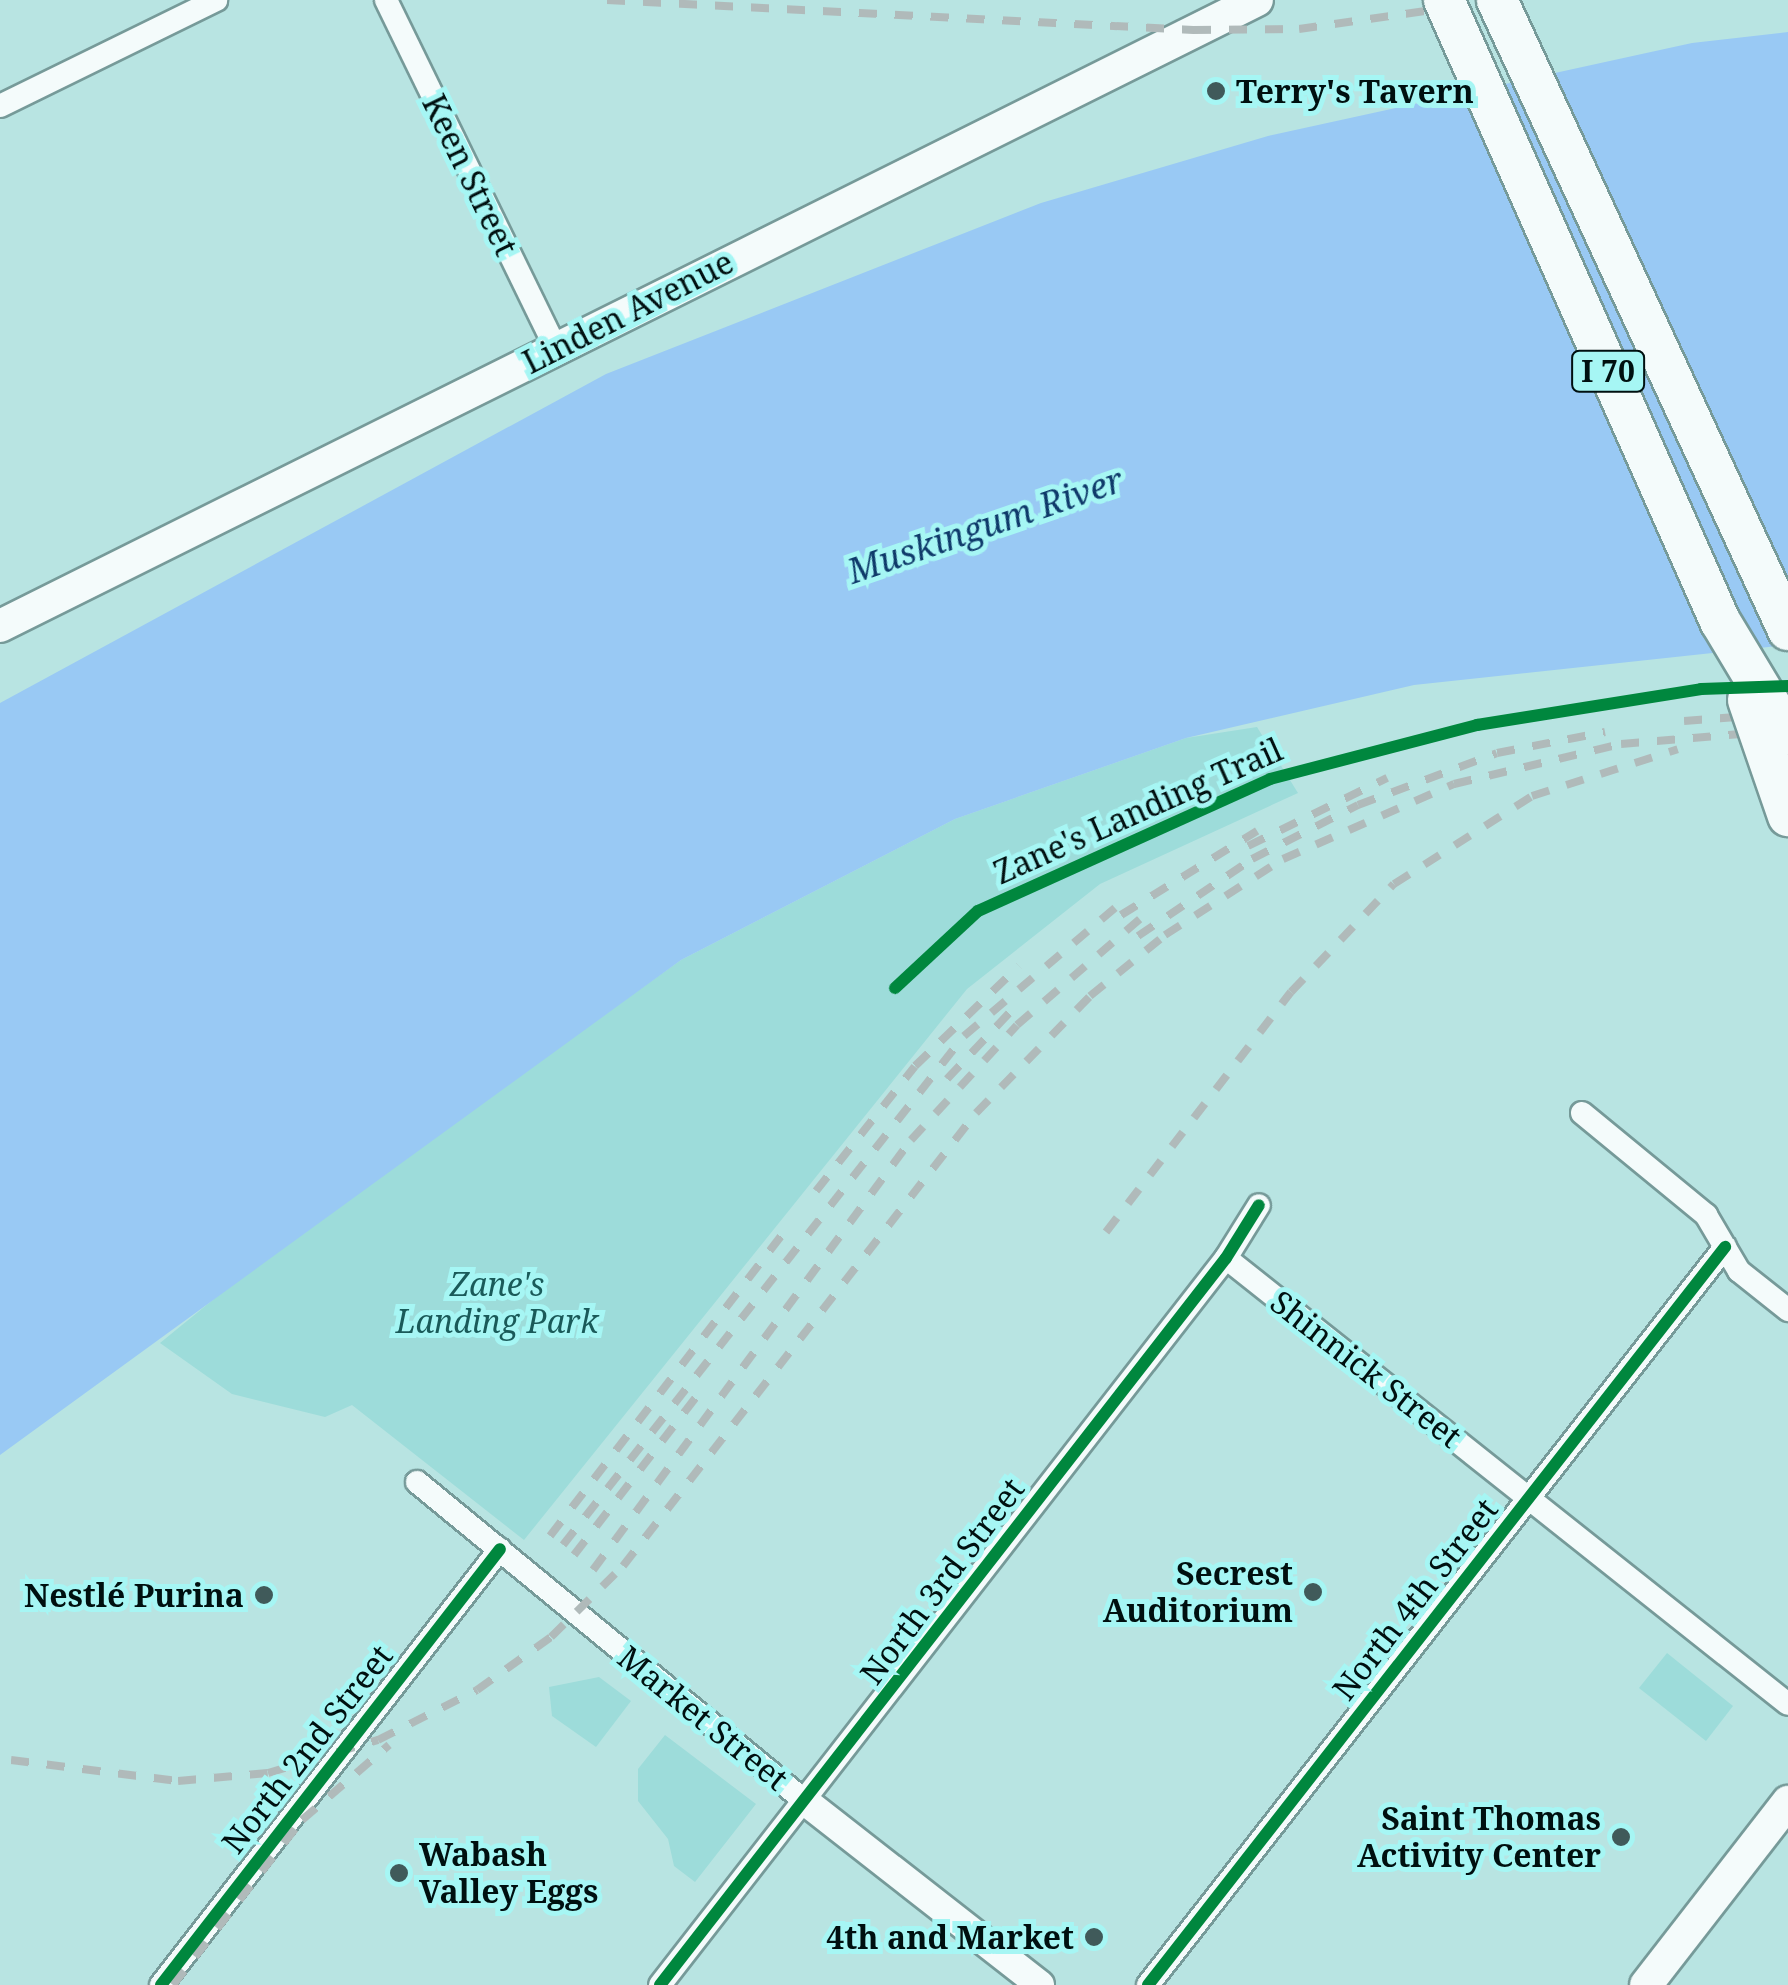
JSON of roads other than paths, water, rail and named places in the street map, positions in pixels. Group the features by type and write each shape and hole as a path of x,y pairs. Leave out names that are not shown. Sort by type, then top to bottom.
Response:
{"highway":[{"name":"I 70","path":"1444,0 1720,621 1788,734"},
{"name":"I 70","path":"1497,0 1788,630"},
{"path":"1720,621 1788,816"}],"main road":[{"name":"Linden Avenue","path":"0,626 1257,0"},
{"path":"1646,1985 1788,1802"}],"street":[{"path":"0,106 216,0"},
{"name":"Keen Street","path":"386,0 556,349"},
{"path":"1582,1113 1706,1215 1738,1270 1788,1310"},
{"name":"North 3rd Street","path":"660,1985 1226,1258 1258,1205"},
{"name":"North 4th Street","path":"1148,1985 1725,1247"},
{"name":"Shinnick Street","path":"1226,1258 1788,1704"},
{"name":"Market Street","path":"417,1482 806,1802 1040,1985"},
{"name":"North 2nd Street","path":"162,1985 500,1549"}],"water":[{"name":"Muskingum River","path":"1788,32 1788,645 1414,685 1186,738 955,819 681,960 0,1455 0,703 606,374 1041,203 1268,136 1692,43"}],"railway":[{"path":"607,0 1193,30 1299,29 1502,0"},
{"path":"1684,721 1788,713"},
{"path":"11,1760 178,1781 268,1773 378,1740 477,1690 551,1637 623,1566 976,1113 1090,996 1165,935 1283,859 1454,784 1621,744 1788,730"},
{"path":"1138,936 1252,859 1358,805 1497,753 1605,732"},
{"path":"1106,1232 1291,992 1394,884 1532,796 1678,749"},
{"path":"1248,846 1387,778"},
{"path":"1121,915 1257,831"},
{"path":"563,1545 964,1036 1129,896"},
{"path":"593,1570 911,1140 1017,1025 1148,912"},
{"path":"816,1191 915,1066 1019,966"},
{"path":"947,1079 1012,1010"},
{"path":"550,1536 785,1231"},
{"path":"574,1555 696,1397"},
{"path":"173,1985 302,1820 389,1745"}],"place":[{"name":"Terry's Tavern","path":"1216,91"},
{"name":"Secrest Auditorium","path":"1313,1592"},
{"name":"Nestlé Purina","path":"264,1595"},
{"name":"Saint Thomas Activity Center","path":"1621,1837"},
{"name":"Wabash Valley Eggs","path":"399,1873"},
{"name":"4th and Market","path":"1094,1937"}],"park label":[{"name":"Zane's Landing Park","path":"497,1304"}]}
